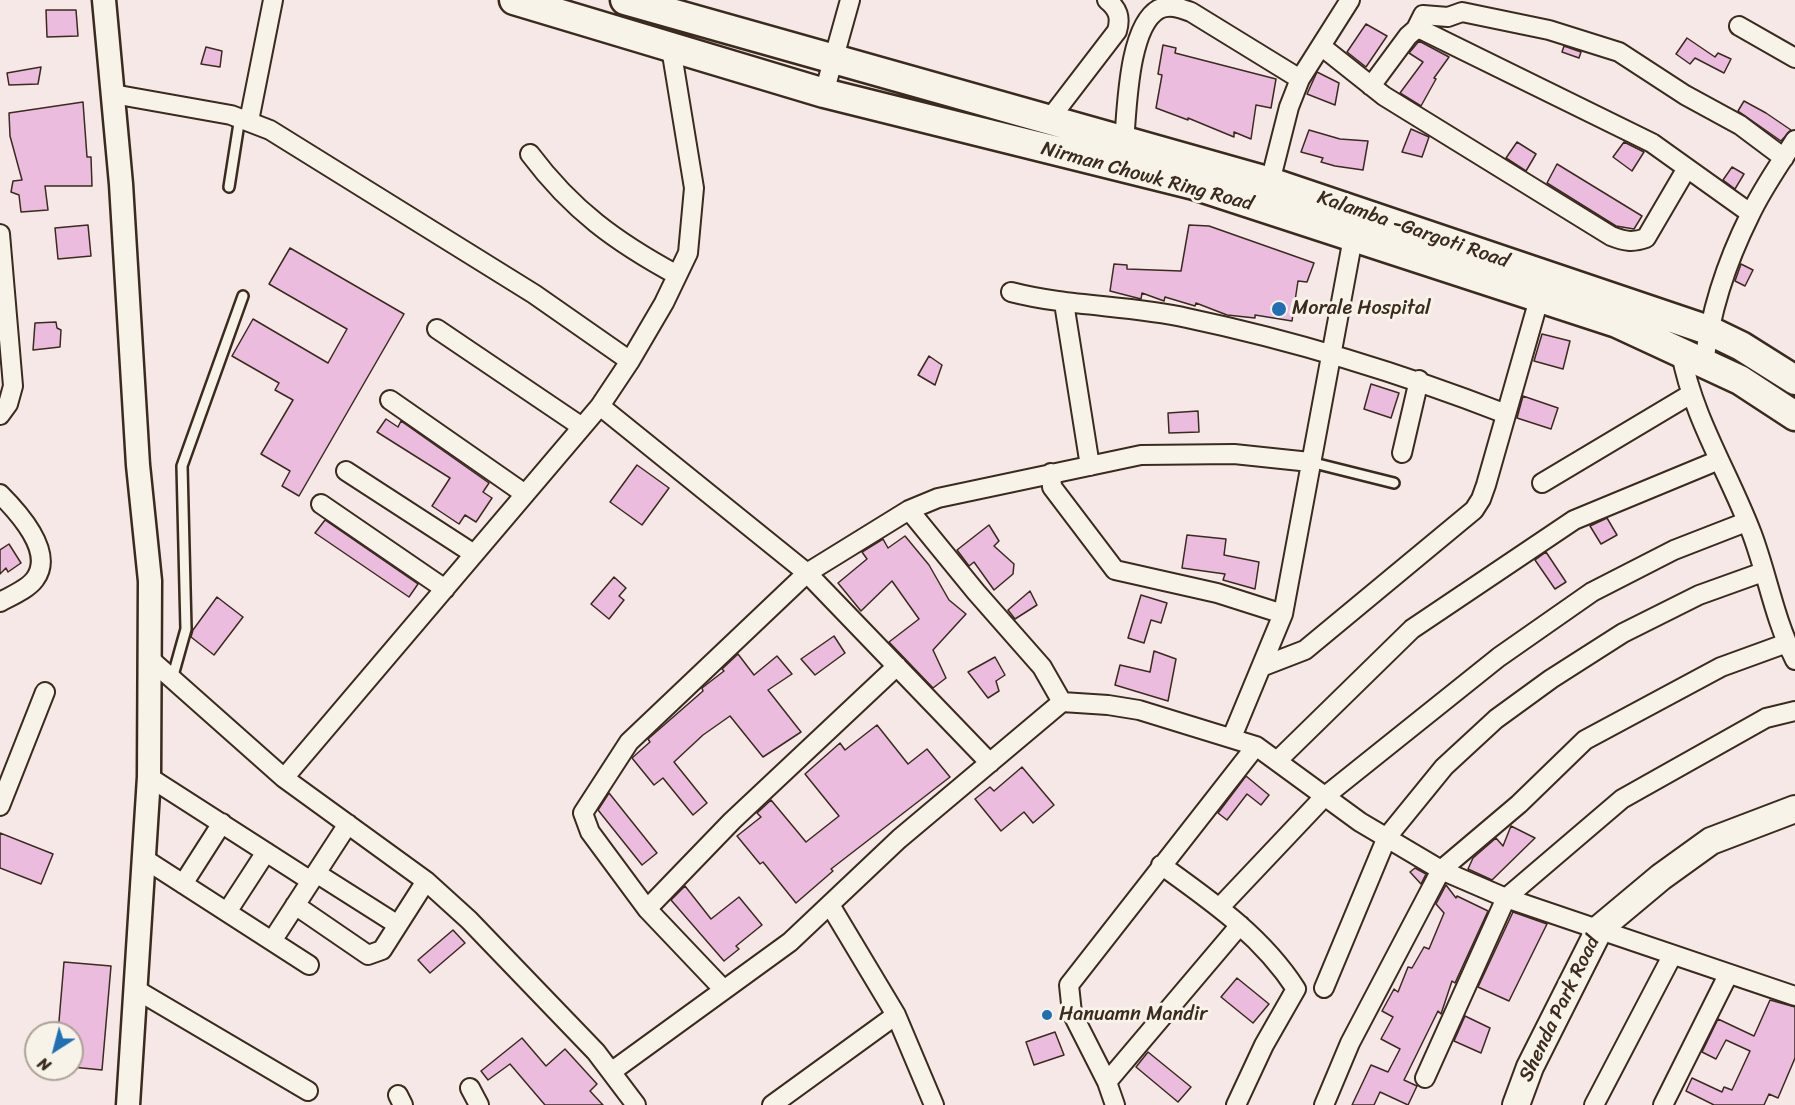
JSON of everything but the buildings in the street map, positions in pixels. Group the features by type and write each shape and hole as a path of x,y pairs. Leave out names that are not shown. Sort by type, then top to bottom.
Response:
{"main road":[{"name":"Nirman Chowk Ring Road","path":"514,0 824,93 1005,140 1355,224 1539,299 1617,323 1740,380 1795,416"},
{"name":"Kalamba -Gargoti Road","path":"625,0 1270,182 1355,224 1708,330 1741,346 1795,380"},
{"name":"Shenda Park Road","path":"1516,1105 1530,1067 1600,928 1661,877 1711,841 1795,809"}],"street":[{"path":"104,0 113,94 138,465 150,581 149,777 128,1105"},
{"path":"244,119 273,0"},
{"path":"824,93 850,0"},
{"path":"1270,182 1289,107 1300,80 1350,0"},
{"path":"1048,121 1117,31 1112,4"},
{"path":"1124,142 1136,45 1145,26 1158,9 1172,6 1191,12 1300,80"},
{"path":"1371,86 1408,36 1416,29 1423,15 1448,17 1462,12 1550,30 1619,52 1685,95 1740,125 1784,158"},
{"path":"1739,26 1795,58"},
{"path":"1416,29 1491,62 1652,143 1750,213"},
{"path":"1321,46 1371,86 1437,130 1611,236 1623,240 1634,243 1646,238 1688,168"},
{"path":"284,778 600,406 630,361 677,275 688,253 694,188 670,48"},
{"path":"113,94 244,119 270,130 534,294 630,361"},
{"path":"1795,140 1750,213 1734,251 1708,330 1693,359 1691,394 1746,522 1780,629 1795,660"},
{"path":"530,154 550,180 587,218 638,254 677,275"},
{"path":"1232,737 1283,614 1355,224"},
{"path":"0,234 13,386 8,404 0,415"},
{"path":"1011,292 1064,303 1185,317 1419,380 1506,414"},
{"path":"1261,667 1305,650 1473,510 1486,485 1539,299"},
{"path":"1064,303 1090,466"},
{"path":"437,329 582,427"},
{"path":"1402,453 1419,380"},
{"path":"1542,483 1691,394"},
{"path":"390,400 525,494"},
{"path":"600,406 807,573 990,763"},
{"path":"724,990 647,909 590,832 583,813 629,742 807,573 909,510 938,498 1051,473 1142,455 1234,453 1310,462"},
{"path":"1277,761 1412,629 1574,520 1719,460"},
{"path":"346,471 474,554"},
{"path":"1051,473 1052,487 1115,570 1217,593 1283,614"},
{"path":"0,494 16,511 39,546 42,565 35,579 0,602"},
{"path":"321,504 444,589"},
{"path":"909,510 976,592 1042,667 1062,702"},
{"path":"1220,907 1324,797 1499,657 1592,592 1674,550 1746,522"},
{"path":"1324,988 1387,837 1444,767 1496,719 1551,679 1623,633 1699,595 1763,572"},
{"path":"1324,1105 1350,1043 1441,870 1519,804 1586,740 1720,666 1787,643"},
{"path":"151,660 284,778 426,881 469,920 596,1052 636,1105"},
{"path":"647,909 732,821 897,666"},
{"path":"0,806 45,692"},
{"path":"612,1072 789,942 899,840 1062,702 1139,710 1256,746 1324,797 1441,870 1506,898 1795,996"},
{"path":"1425,1078 1506,898 1622,799 1766,718 1795,711"},
{"path":"1115,1105 1107,1082 1072,1013 1069,985 1256,746"},
{"path":"149,777 266,852 398,926"},
{"path":"183,884 222,823"},
{"path":"272,941 348,824"},
{"path":"227,912 266,852"},
{"path":"143,858 309,965"},
{"path":"1161,866 1220,907 1283,969 1296,989 1264,1045 1236,1105"},
{"path":"295,905 368,955 382,950 426,881"},
{"path":"830,904 896,1016 934,1105"},
{"path":"1107,1082 1240,926"},
{"path":"1594,1105 1672,956"},
{"path":"1663,1105 1728,975"},
{"path":"135,989 308,1091"},
{"path":"772,1105 896,1016"},
{"path":"470,1088 479,1105"}],"lane":[{"path":"230,187 244,119"},
{"path":"172,679 186,629 182,466 243,296"},
{"path":"1310,462 1394,483"}],"place":[{"name":"Morale Hospital","path":"1279,309"},
{"name":"Hanuamn Mandir","path":"1047,1015"}]}
